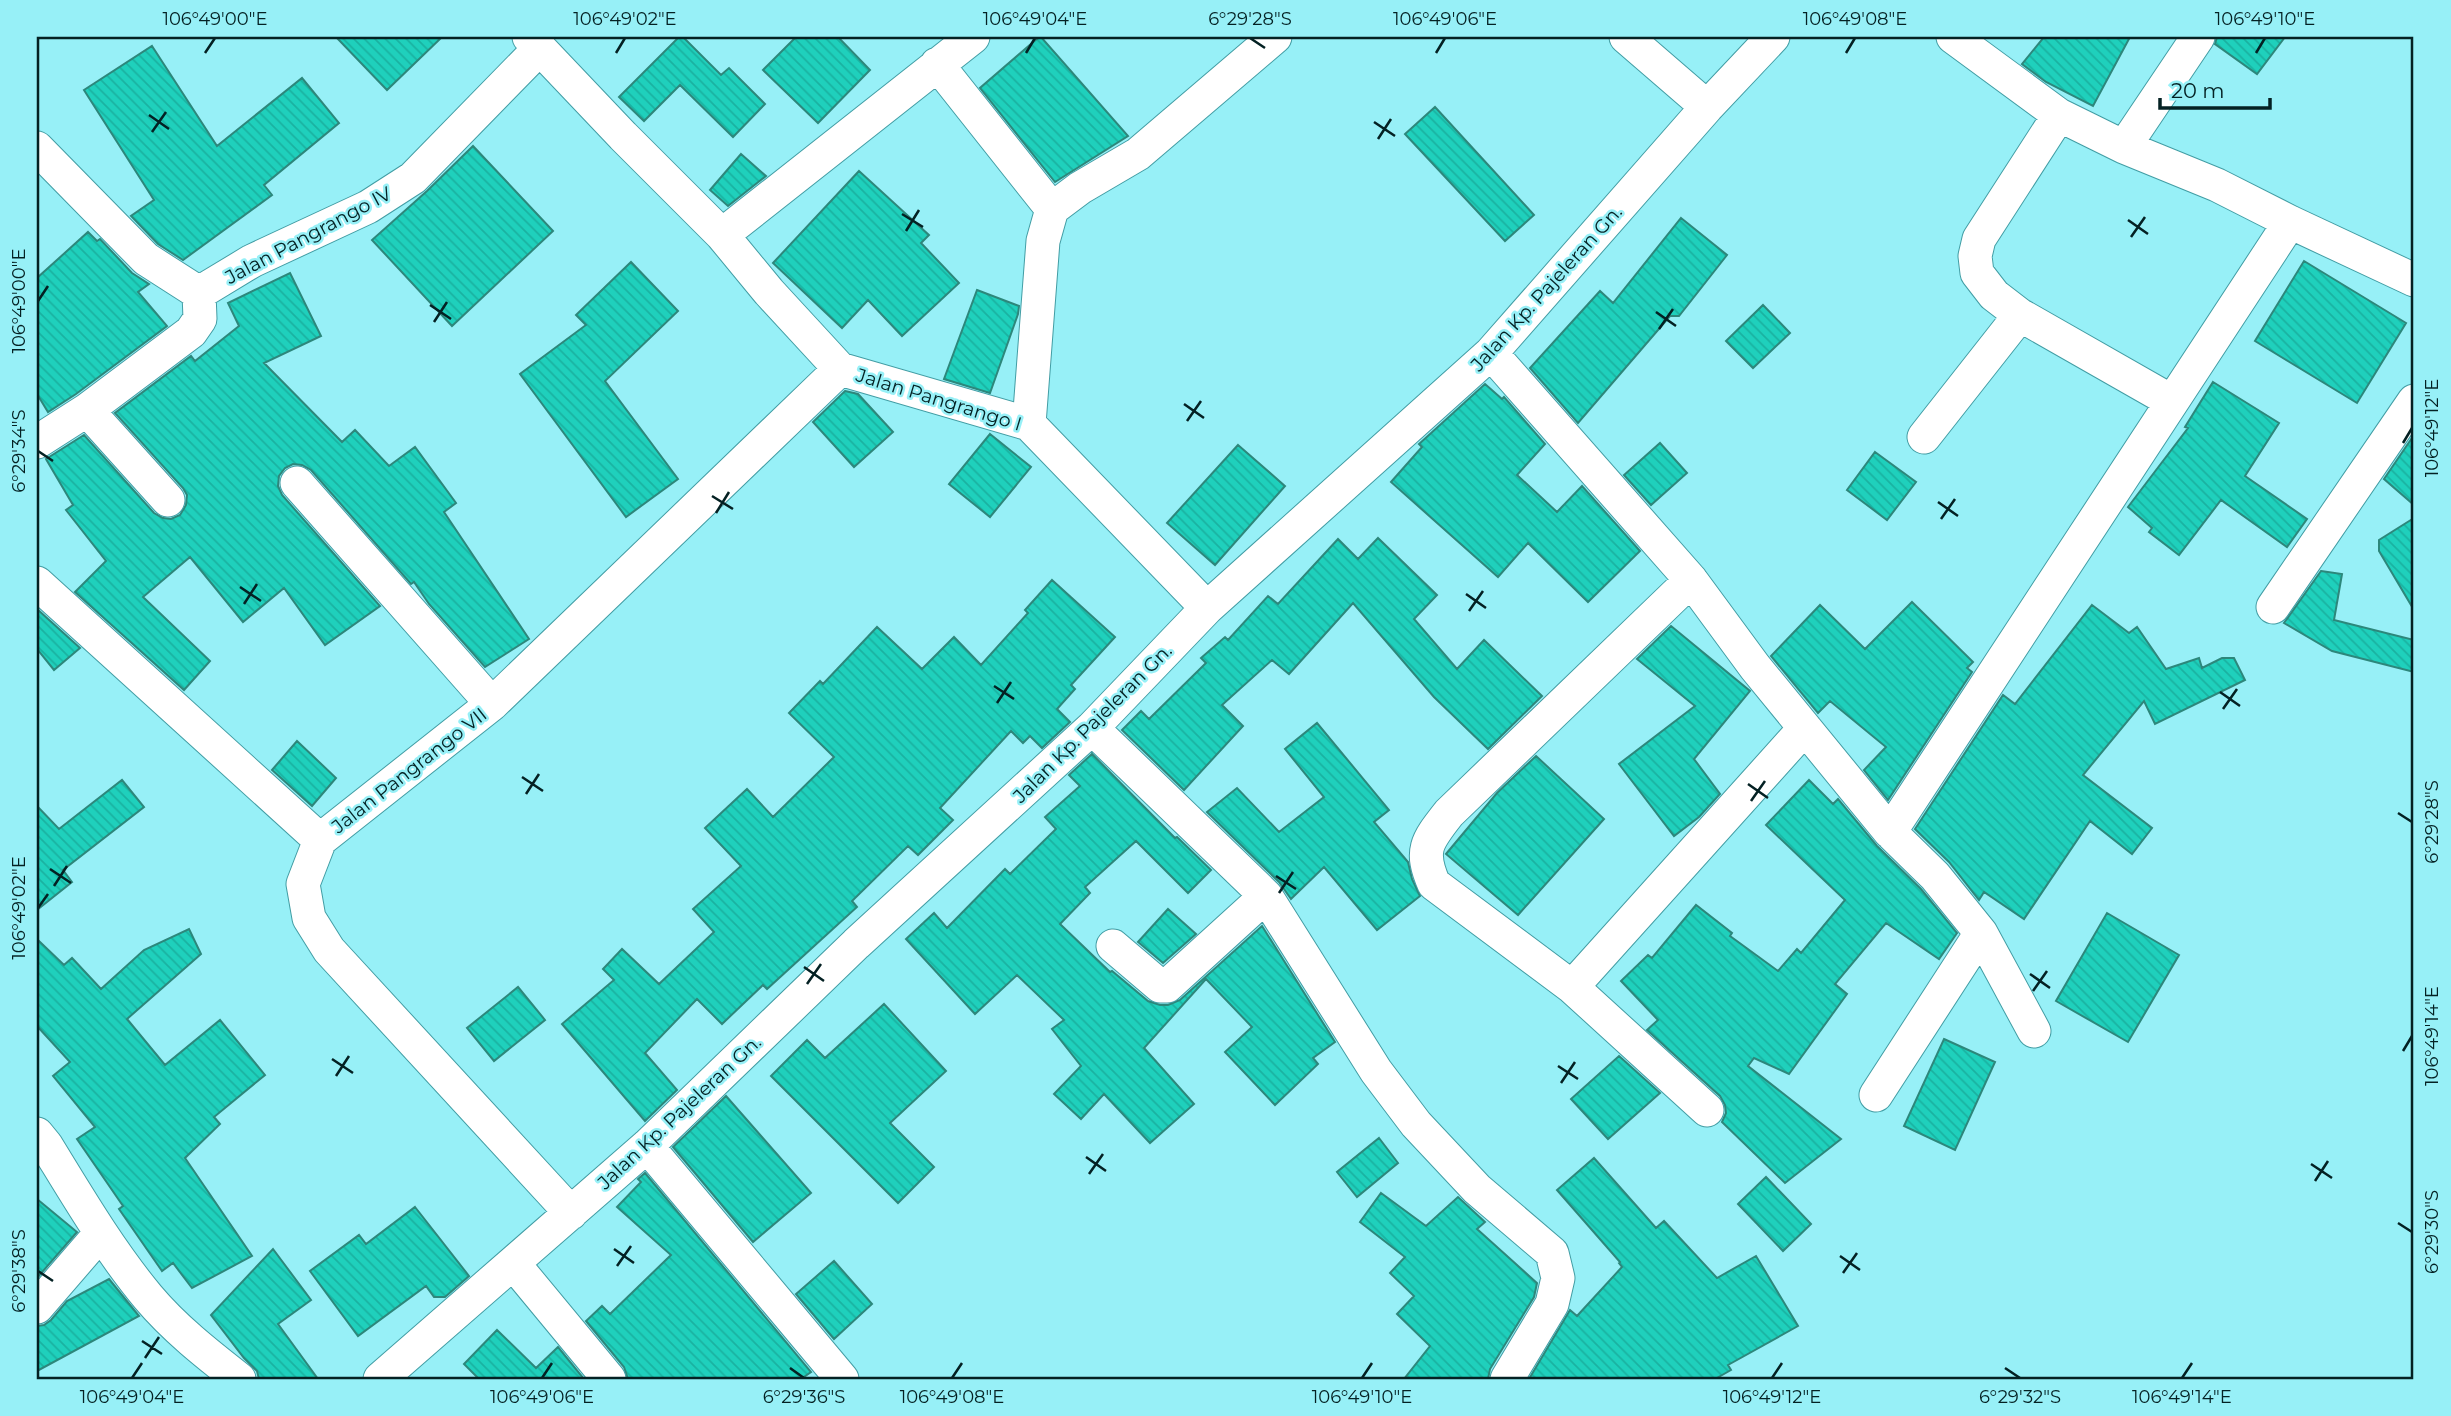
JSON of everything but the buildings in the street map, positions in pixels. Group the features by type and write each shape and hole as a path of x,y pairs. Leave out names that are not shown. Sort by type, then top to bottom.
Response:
{"street":[{"path":"722,234 973,37"},
{"path":"1029,424 1043,241 1052,209 1080,188 1138,154 1275,37"},
{"path":"1626,37 1707,107"},
{"name":"Jalan Kp. Pajeleran Gn.","path":"380,1379 647,1146 856,944 1092,728 1207,608 1491,354 1707,107 1773,37"},
{"path":"1953,37 2059,115 2124,147 2217,185 2414,280"},
{"path":"2124,147 2198,37"},
{"name":"Jalan Pangrango I","path":"534,43 722,234 769,292 840,369 1029,424 1207,608"},
{"name":"Jalan Pangrango IV","path":"199,293 252,261 368,207 413,178 534,43"},
{"path":"937,64 1052,209"},
{"path":"2059,115 1979,239 1975,256 1977,273 1994,295 2020,315 2171,401"},
{"path":"37,148 146,259 199,293 200,319 191,332 87,410 37,442"},
{"path":"1891,832 2290,222"},
{"path":"1924,437 2020,315"},
{"path":"1491,354 1690,580 1755,667 1891,832 1935,876 1981,933 2035,1031"},
{"name":"Jalan Pangrango VII","path":"571,1213 329,950 309,918 303,884 320,841 492,704 840,369"},
{"path":"2273,607 2414,401"},
{"path":"87,410 168,500"},
{"path":"298,483 492,704"},
{"path":"1690,580 1449,813 1429,839 1425,853 1426,867 1434,884 1572,986 1707,1110"},
{"path":"37,583 320,841"},
{"path":"1572,986 1805,727"},
{"path":"1092,728 1266,896 1376,1071 1416,1124 1477,1189 1552,1254 1558,1278 1552,1304 1507,1379"},
{"path":"1113,946 1163,987 1266,896"},
{"path":"1876,1095 1981,933"},
{"path":"37,1134 100,1234 149,1298 194,1343 239,1379"},
{"path":"647,1146 842,1379"},
{"path":"37,1307 100,1234"},
{"path":"513,1263 609,1379"}]}
